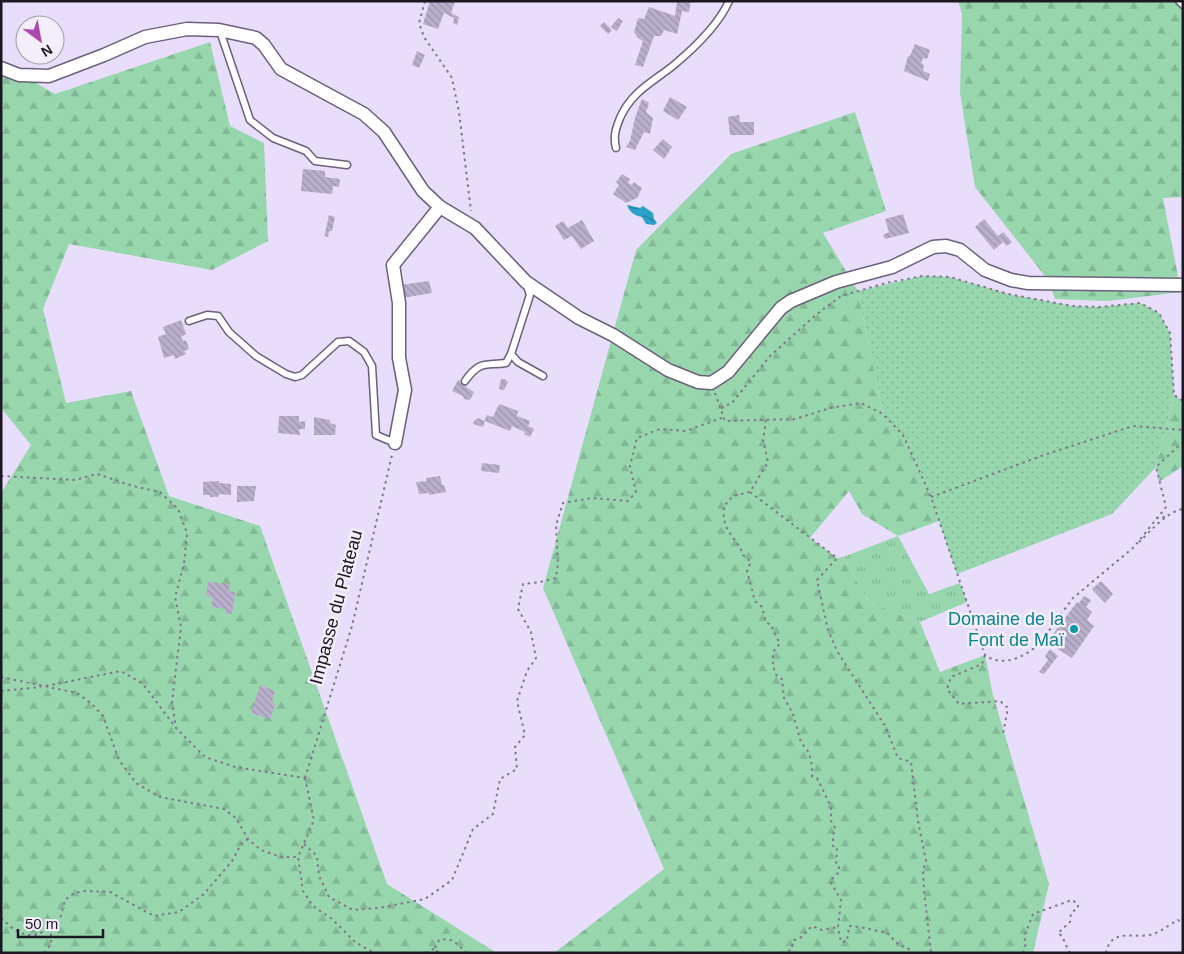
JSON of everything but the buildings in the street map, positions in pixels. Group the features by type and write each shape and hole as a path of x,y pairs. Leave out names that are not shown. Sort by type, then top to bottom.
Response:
{"street":[{"path":"1,68 19,75 49,76 145,37 187,29 219,30 256,38 264,45 282,69 364,114 384,132 423,191 440,207 475,228 526,282 580,318 613,335 668,370 698,382 711,383 728,372 781,308 791,301 836,282 892,267 933,247 946,246 960,250 985,270 1012,280 1028,283 1183,285"},
{"path":"395,444 405,390 399,358 399,303 393,264 440,207"}],"lane":[{"path":"616,148 614,139 616,128 624,108 632,97 694,47 726,10 730,1"},
{"path":"1178,1 1183,5"},
{"path":"219,30 250,120 273,138 306,151 315,161 347,164"},
{"path":"465,381 480,365 506,363 512,354 530,295 526,282"},
{"path":"189,321 207,315 218,316 229,332 256,356 286,374 295,377 302,375 338,342 349,341 364,352 372,366 376,435 395,444"},
{"path":"512,354 518,362 543,376"}],"path":[{"path":"425,1 419,23 429,46 452,78 459,112 475,228"},
{"path":"721,409 732,403 777,350 817,314 841,296 886,283 922,276 950,277 1008,294 1072,306 1099,307 1140,303 1159,313 1170,333 1174,396 1183,401"},
{"path":"711,383 725,421 795,419 830,408 861,403 883,414 903,435 931,497 985,655 993,661 1005,662 1033,650 1074,598 1167,517 1183,509"},
{"path":"304,844 318,856 319,876 329,897 353,910 379,908 425,899 452,880 473,829 492,814 500,779 517,769 515,747 525,735 517,700 527,671 536,658 531,632 518,609 523,584 556,578 558,563 556,525 563,503 592,498 628,501 636,492 630,466 637,438 660,429 686,431 724,417"},
{"path":"766,420 763,440 768,462 750,492 733,496 724,506 725,523 736,543 741,547 742,555 751,562 747,571 755,600 762,607 766,622 770,625 780,644 774,648 772,657 775,674 782,679 784,698 793,714 801,742 809,753 812,776 817,778 831,807 830,821 836,828 833,835 833,846 837,847 836,864 839,867 839,872 830,881 841,900 838,927 841,942 847,941 850,926 862,926 874,931 886,932 898,945 908,949 911,953"},
{"path":"931,497 1044,455 1133,426 1183,430"},
{"path":"1134,547 1166,507 1156,467 1183,442"},
{"name":"Impasse du Plateau","path":"305,778 352,626 395,444"},
{"path":"1,476 75,480 97,474 133,486 160,492 178,509 187,533 184,564 175,597 181,627 172,702 176,728"},
{"path":"750,492 837,558 817,580 828,630 837,651 884,726 898,758 911,762 918,821 926,861 923,870 924,890 931,953"},
{"path":"1156,518 1167,517"},
{"path":"985,655 982,664 951,677 947,689 959,704 1000,701 1008,708 1003,734"},
{"path":"1,691 45,686 121,671 143,684 176,728 205,757 235,767 305,778 314,820 298,857 303,892 313,906 332,918 355,942 374,953"},
{"path":"1,677 77,693 92,704 103,716 119,760 136,783 160,797 224,809 236,818 248,839 261,850 281,857 298,857"},
{"path":"1,918 12,929 26,935 37,935 51,928 60,919 65,900 74,893 85,891 110,892 154,916 179,912 204,894 232,861 241,844 248,839"},
{"path":"1023,953 1026,943 1024,937 1032,914 1072,900 1078,904 1078,908 1071,913 1070,922 1058,933 1062,936 1071,953"},
{"path":"1106,953 1107,946 1116,938 1132,934 1146,936 1155,934 1178,920 1183,923"},
{"path":"782,953 791,950 794,940 800,938 812,926 822,930 838,927"},
{"path":"44,953 51,944 51,928"},
{"path":"426,953 435,948 439,940 448,938 467,953"},
{"path":"435,948 438,953"}],"green space":[{"path":"958,1 1183,1 1183,197 1163,198 1181,292 1108,301 1055,299 1048,280 975,187 960,93 962,14"},
{"path":"210,42 230,126 264,143 268,241 212,270 69,244 43,309 66,403 131,391 169,496 260,526 387,884 497,953 1,953 1,493 31,445 1,408 1,63 55,94"},
{"path":"855,112 886,211 823,233 858,291 883,414 903,435 931,497 939,521 898,536 862,514 849,491 810,538 837,558 843,557 869,602 920,622 940,672 985,655 993,695 1049,884 1033,953 554,953 664,869 543,588 636,250 731,154"},
{"path":"922,276 950,277 1008,294 1072,306 1099,307 1140,303 1159,313 1170,333 1174,395 1156,467 1112,514 957,574 931,497 903,435 883,414 858,291"},
{"path":"1174,395 1183,401 1183,466 1159,482 1156,467"},
{"path":"898,536 929,594 960,583 967,602 920,622 869,602 843,557"}],"water":[{"path":"627,205 640,208 643,206 653,213 657,223 654,225 646,224 642,217 629,210"}],"place":[{"name":"Domaine de la Font de Maï","path":"1074,629"}]}
